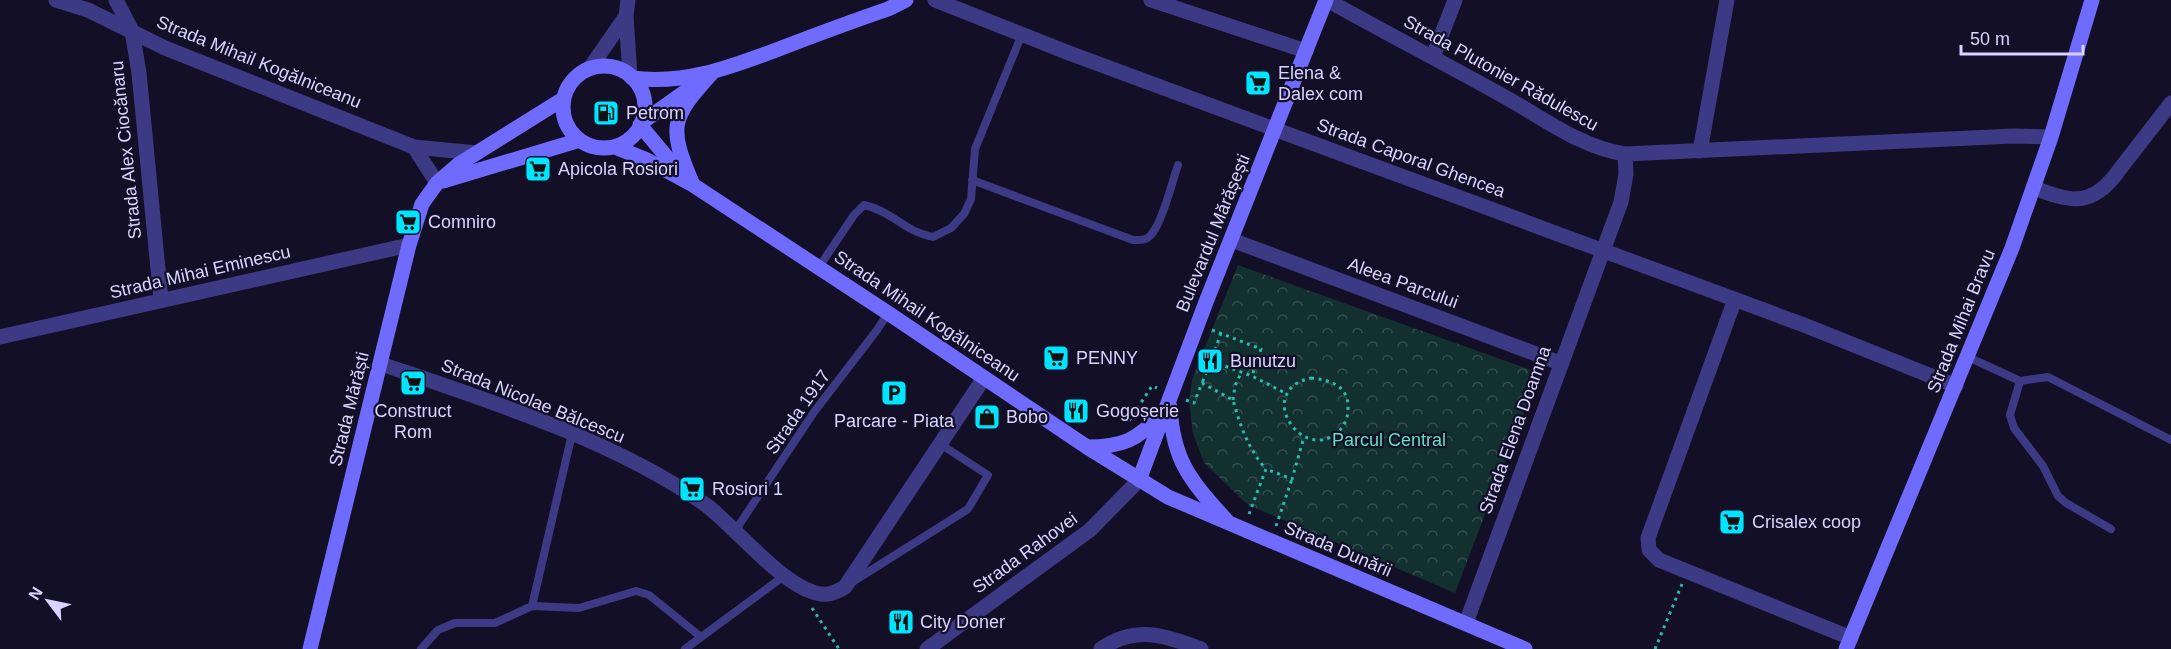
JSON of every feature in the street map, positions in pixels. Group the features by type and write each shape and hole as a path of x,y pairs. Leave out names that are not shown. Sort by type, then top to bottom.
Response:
{"main road":[{"path":"631,77 639,87 644,99 644,111 635,133 615,147 590,146 579,140 565,122 563,99 573,80 590,68 612,67 631,77 664,81 682,79 713,72 866,17 906,0"},
{"name":"Bulevardul Mărășești","path":"1139,480 1326,0"},
{"name":"Strada Mihai Bravu","path":"1849,644 2012,248 2051,137 2092,0"},
{"path":"640,124 713,72"},
{"path":"693,185 677,143 676,130 679,115 686,103 713,72"},
{"name":"Strada Mărăști","path":"310,649 409,245 422,204 437,183 450,171 563,99"},
{"name":"Strada Mihail Kogălniceanu","path":"640,124 671,165 693,185"},
{"path":"437,183 579,140"},
{"name":"Strada Mihail Kogălniceanu","path":"615,147 647,160 693,185 1139,480"},
{"path":"1087,447 1112,447 1132,440 1144,432 1169,401"},
{"path":"1169,401 1171,425 1180,460 1191,480 1237,528"},
{"name":"Strada Dunării","path":"1139,480 1181,504 1525,649"}],"street":[{"name":"Strada Mihail Kogălniceanu","path":"56,0 88,10 165,48 414,147 477,153"},
{"name":"Strada Alex Ciocănaru","path":"116,0 132,31 140,73 161,300"},
{"path":"628,0 626,16 631,77"},
{"name":"Strada Caporal Ghencea","path":"935,0 1603,251"},
{"path":"1150,0 1306,51"},
{"name":"Strada Plutonier Rădulescu","path":"1326,0 1589,145 1610,152 1625,154 2013,136 2051,137"},
{"path":"1433,57 1455,0"},
{"path":"1700,151 1727,0"},
{"path":"590,68 626,16"},
{"path":"2034,188 2070,199 2093,196 2113,178 2171,103"},
{"path":"414,147 437,183"},
{"name":"Strada Elena Doamna","path":"1466,623 1621,202 1626,174 1625,154"},
{"name":"Aleea Parcului","path":"1232,240 1560,363"},
{"name":"Strada Mihai Eminescu","path":"0,337 409,245"},
{"path":"1603,251 1804,325 1956,386"},
{"path":"1735,299 1648,538 1649,550 1659,560 1849,644"},
{"name":"Strada Nicolae Bălcescu","path":"381,364 572,434 603,448 679,488 707,506 790,579 822,594 836,592 845,587"},
{"path":"845,587 984,378"},
{"name":"Strada Rahovei","path":"927,649 1090,530 1139,480"},
{"path":"1101,649 1118,639 1132,642 1166,636 1201,649"}],"lane":[{"path":"819,267 854,215 864,205 892,216 912,231 933,237 951,228 964,214 971,199 975,149 1022,34"},
{"path":"972,180 1133,240 1142,241 1149,237 1157,227 1178,165"},
{"name":"Strada 1917","path":"735,531 814,412 878,330 888,313"},
{"path":"1968,357 2020,381 2048,377 2171,440"},
{"path":"2020,381 2010,415 2014,428 2043,466 2058,496 2111,529"},
{"path":"532,606 572,434"},
{"path":"845,587 968,509 988,475 940,444"},
{"path":"685,649 790,579"},
{"path":"421,649 438,630 455,623 495,622 532,606 579,608 636,591 650,595 701,637"}],"path":[{"path":"1198,325 1261,349 1252,376"},
{"path":"1124,424 1142,405 1152,386 1169,401 1194,403 1221,333"},
{"path":"1188,352 1252,376 1287,395"},
{"path":"1242,373 1235,386 1233,400 1255,456 1266,469 1292,479"},
{"path":"1311,378 1329,380 1343,389 1347,398 1348,416 1339,431 1323,438 1304,437 1290,426 1286,417 1287,395 1295,384 1311,378"},
{"path":"1202,383 1233,400"},
{"path":"1271,542 1304,437"},
{"path":"1237,528 1266,469"},
{"path":"1655,649 1687,571"},
{"path":"790,579 839,649"}],"green space":[{"name":"Parcul Central","path":"1238,265 1539,373 1455,593 1248,505 1204,463 1193,434 1189,402 1192,379"}],"place":[{"name":"Elena & Dalex com","path":"1258,83"},
{"name":"Petrom","path":"606,113"},
{"name":"Apicola Rosiori","path":"538,169"},
{"name":"Comniro","path":"408,222"},
{"name":"PENNY","path":"1056,358"},
{"name":"Bunutzu","path":"1210,361"},
{"name":"Construct Rom","path":"413,383"},
{"name":"Parcare - Piata","path":"894,393"},
{"name":"Gogoșerie","path":"1076,411"},
{"name":"Bobo","path":"987,417"},
{"name":"Rosiori 1","path":"692,489"},
{"name":"Crisalex coop","path":"1732,522"},
{"name":"City Doner","path":"901,622"}]}
